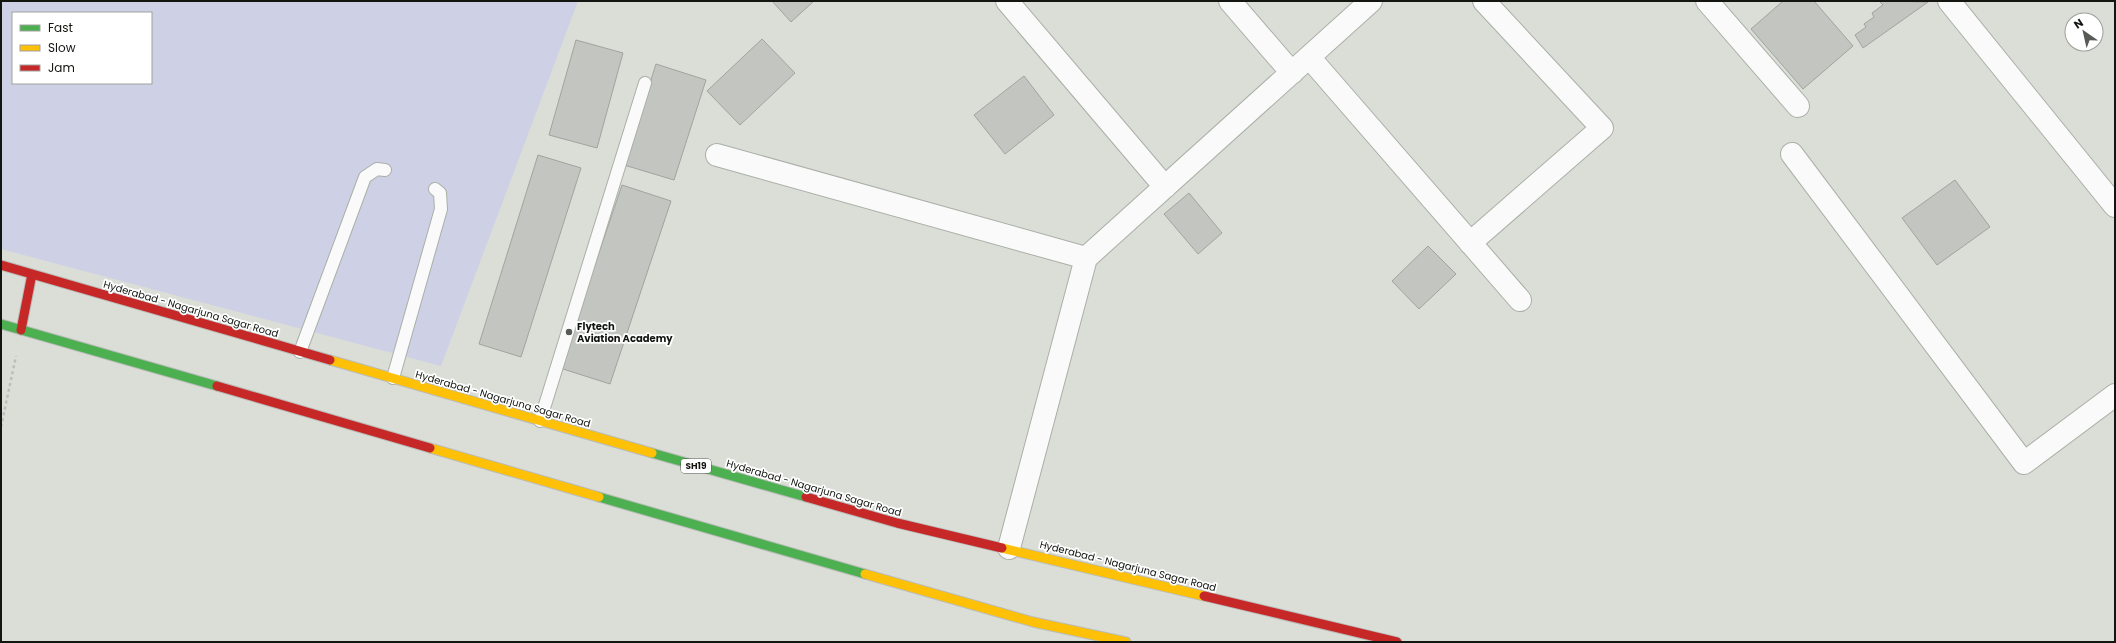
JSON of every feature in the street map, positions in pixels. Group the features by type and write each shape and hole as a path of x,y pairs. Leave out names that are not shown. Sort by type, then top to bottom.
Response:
{"main road":[{"name":"Hyderabad - Nagarjuna Sagar Road","path":"1,265 897,523 1009,548 1397,642"},
{"path":"21,330 32,274"},
{"path":"1,324 1033,622 1126,642"}],"street":[{"path":"1007,1 1165,187"},
{"path":"1230,1 1292,73"},
{"path":"1009,548 1086,258 1371,1"},
{"path":"1470,243 1602,128 1484,1"},
{"path":"1707,1 1798,106"},
{"path":"1960,4 2115,206"},
{"path":"1309,57 1520,300"},
{"path":"1792,154 2024,463 2115,395"},
{"path":"717,155 1086,258"}],"lane":[{"path":"540,421 645,83"},
{"path":"300,352 366,177 377,169 385,170"},
{"path":"393,378 441,209 440,193 435,189"}],"path":[{"path":"1,427 21,330"}],"shaded area":[{"path":"1,1 578,1 441,366 1,249"}],"building":[{"path":"772,1 814,1 791,22"},
{"path":"1783,1 1814,1 1853,46 1803,89 1751,29"},
{"path":"1880,2 1928,2 1863,48 1855,35 1866,27 1864,24 1874,17 1872,13 1883,5"},
{"path":"762,39 795,73 740,125 707,91"},
{"path":"576,40 623,53 597,148 549,135"},
{"path":"656,64 706,80 674,180 624,165"},
{"path":"1024,76 1054,115 1005,154 974,115"},
{"path":"538,155 581,168 521,357 479,344"},
{"path":"1955,180 1990,227 1937,265 1902,218"},
{"path":"622,185 671,201 610,384 560,368"},
{"path":"1189,193 1222,233 1198,254 1164,214"},
{"path":"1428,246 1456,274 1419,309 1392,281"}],"traffic: fast":[{"path":"1,324 217,386"},
{"path":"652,453 806,497"},
{"path":"599,497 865,574"}],"traffic: slow":[{"path":"330,360 652,453"},
{"path":"430,448 599,497"},
{"path":"1002,548 1204,596"},
{"path":"865,574 1033,622 1126,642"}],"traffic: jam":[{"path":"1,265 330,360"},
{"path":"21,330 32,274"},
{"path":"217,386 430,448"},
{"path":"806,497 897,523 1002,548"},
{"path":"1204,596 1397,642"}],"place":[{"name":"Flytech Aviation Academy","path":"569,332"}]}
